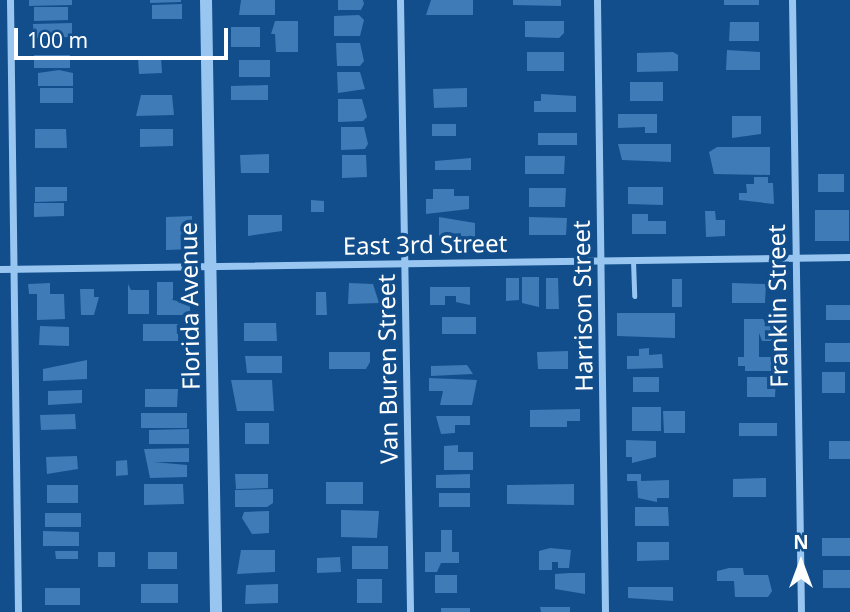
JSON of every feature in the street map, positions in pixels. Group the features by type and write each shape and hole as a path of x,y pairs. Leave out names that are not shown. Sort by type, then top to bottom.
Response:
{"street":[{"path":"9,0 18,612"},
{"name":"Florida Avenue","path":"206,0 216,612"},
{"name":"Van Buren Street","path":"400,0 410,612"},
{"name":"Harrison Street","path":"597,0 605,612"},
{"name":"Franklin Street","path":"792,0 801,612"},
{"name":"East 3rd Street","path":"0,269 850,257"}],"lane":[{"path":"633,260 634,296"}],"building":[{"path":"29,0 72,0 72,5 29,6"},
{"path":"150,0 181,0 181,2 150,3"},
{"path":"241,0 275,0 275,15 239,15"},
{"path":"338,0 363,0 364,4 361,10 338,10"},
{"path":"431,0 473,0 473,15 426,15"},
{"path":"513,0 561,0 561,6 513,5"},
{"path":"724,0 759,0 759,5 724,5"},
{"path":"182,4 182,19 152,19 152,5"},
{"path":"34,7 68,7 68,20 34,21"},
{"path":"359,15 364,20 360,36 334,36 334,16"},
{"path":"275,21 298,21 298,52 276,52 275,34 271,34"},
{"path":"525,21 564,21 564,33 559,38 525,37"},
{"path":"730,22 759,22 759,41 729,41"},
{"path":"72,23 72,37 34,38 33,24"},
{"path":"231,27 260,27 260,47 231,47"},
{"path":"336,43 360,43 364,61 360,66 337,66"},
{"path":"727,50 760,52 760,70 726,70"},
{"path":"527,52 564,52 564,71 527,71"},
{"path":"673,52 678,55 678,71 637,72 637,53"},
{"path":"34,55 70,55 70,68 34,68"},
{"path":"161,57 162,73 139,74 138,58"},
{"path":"239,60 270,60 270,77 239,77"},
{"path":"59,70 73,73 73,86 38,86 38,73"},
{"path":"337,72 360,72 365,89 338,93"},
{"path":"630,82 663,82 663,101 630,101"},
{"path":"268,85 268,100 231,100 231,86"},
{"path":"40,88 73,88 73,103 40,103"},
{"path":"467,88 467,107 434,108 433,89"},
{"path":"541,94 576,96 576,112 534,112 534,101 541,101"},
{"path":"141,95 172,95 174,115 136,116"},
{"path":"338,99 362,99 367,117 363,121 338,122"},
{"path":"618,114 657,114 657,133 645,133 645,127 618,128"},
{"path":"732,116 761,116 761,134 732,138"},
{"path":"432,124 456,124 456,136 432,136"},
{"path":"341,127 364,127 368,144 365,149 341,150"},
{"path":"35,129 66,129 67,148 35,148"},
{"path":"140,129 173,129 173,146 140,147"},
{"path":"538,133 577,133 577,145 538,145"},
{"path":"618,144 671,144 671,162 622,160"},
{"path":"717,147 770,147 770,175 714,174 709,152"},
{"path":"269,154 269,173 241,173 240,155"},
{"path":"342,155 366,155 367,177 342,178"},
{"path":"525,156 565,156 564,174 525,174"},
{"path":"471,158 471,170 435,170 435,161"},
{"path":"818,174 844,174 844,192 818,192"},
{"path":"754,177 768,177 768,183 773,183 774,204 739,200 739,193 747,193 746,184 754,184"},
{"path":"35,187 67,187 67,201 35,202"},
{"path":"628,187 663,187 663,205 628,204"},
{"path":"529,188 566,188 565,207 529,207"},
{"path":"433,189 454,189 454,196 469,196 469,209 426,214 426,199 433,199"},
{"path":"311,200 324,201 324,212 311,212"},
{"path":"34,203 64,203 64,216 34,217"},
{"path":"815,210 849,210 849,241 815,241"},
{"path":"705,211 715,211 716,220 725,220 725,236 706,237"},
{"path":"632,214 648,214 648,221 666,221 666,234 632,234"},
{"path":"248,215 282,215 282,231 248,236"},
{"path":"192,216 192,249 166,250 166,217"},
{"path":"439,217 475,223 475,241 439,242"},
{"path":"529,217 567,218 566,235 529,235"},
{"path":"522,277 539,277 539,307 522,303"},
{"path":"506,278 519,278 519,300 506,301"},
{"path":"546,278 558,278 559,309 546,309"},
{"path":"672,279 682,279 682,307 672,307"},
{"path":"157,282 173,282 173,300 190,300 190,315 157,315"},
{"path":"50,283 50,294 64,294 65,319 37,320 37,294 29,294 28,284"},
{"path":"349,283 373,284 379,303 348,304"},
{"path":"732,283 766,284 765,303 732,303"},
{"path":"128,284 131,290 149,290 149,314 128,314"},
{"path":"430,287 470,287 470,305 456,302 456,296 445,296 445,305 430,305"},
{"path":"80,289 94,289 94,297 99,297 94,315 81,315"},
{"path":"316,292 326,292 327,315 316,315"},
{"path":"826,305 850,305 850,320 826,320"},
{"path":"767,312 779,312 780,341 762,341 759,333 759,357 776,357 777,371 745,371 745,366 738,366 738,357 744,357 744,319 763,319 767,326"},
{"path":"617,313 675,313 675,338 617,336"},
{"path":"442,317 476,317 476,334 442,334"},
{"path":"244,323 276,323 277,341 244,341"},
{"path":"143,324 178,324 178,341 143,341"},
{"path":"40,326 69,327 69,346 39,345"},
{"path":"825,343 850,343 850,362 825,362"},
{"path":"649,348 649,355 662,354 663,368 627,369 627,356 639,356 639,349"},
{"path":"568,351 568,369 538,369 537,352"},
{"path":"329,352 370,352 370,362 366,369 329,369"},
{"path":"245,356 282,356 282,373 247,373"},
{"path":"87,360 87,379 43,381 43,369"},
{"path":"467,365 473,374 431,376 431,366"},
{"path":"822,372 845,372 845,393 822,393"},
{"path":"633,377 659,377 659,392 633,392"},
{"path":"747,377 776,377 775,397 747,397"},
{"path":"429,378 477,380 472,405 440,405 443,391 429,391"},
{"path":"231,380 272,380 274,411 237,411"},
{"path":"145,389 178,389 177,407 145,407"},
{"path":"82,390 82,403 48,405 48,391"},
{"path":"632,407 661,407 661,431 632,431"},
{"path":"580,409 580,421 567,421 567,427 530,427 530,410"},
{"path":"663,411 685,411 685,433 664,433"},
{"path":"141,413 187,413 187,428 141,428"},
{"path":"75,414 76,429 41,430 40,415"},
{"path":"436,416 470,416 470,425 455,425 455,433 441,434"},
{"path":"245,423 269,423 269,444 245,444"},
{"path":"739,423 777,423 777,436 739,436"},
{"path":"189,429 189,444 149,444 149,430"},
{"path":"626,440 656,441 656,457 632,463 632,457 626,457"},
{"path":"829,441 850,441 850,459 829,459"},
{"path":"458,445 458,452 473,452 473,470 444,470 444,446"},
{"path":"189,448 189,462 154,462 187,465 187,477 150,478 144,449"},
{"path":"77,456 78,469 47,474 46,457"},
{"path":"127,460 128,475 116,476 116,461"},
{"path":"235,474 268,474 268,488 236,489"},
{"path":"470,474 470,488 436,488 436,475"},
{"path":"627,474 641,474 641,481 669,480 669,498 657,498 657,502 638,498 637,481 627,481"},
{"path":"766,478 766,497 733,497 733,479"},
{"path":"326,482 363,482 363,504 326,504"},
{"path":"144,484 183,484 184,504 144,505"},
{"path":"574,484 574,505 507,504 507,485"},
{"path":"47,485 78,485 78,503 47,503"},
{"path":"273,489 273,503 267,507 235,507 235,490"},
{"path":"439,493 470,493 470,507 439,507"},
{"path":"635,507 668,507 669,526 635,526"},
{"path":"341,510 379,511 377,538 341,537"},
{"path":"269,511 269,533 252,534 242,518 244,512"},
{"path":"45,513 81,513 81,527 45,527"},
{"path":"441,530 452,530 452,552 459,552 459,563 441,563 437,572 425,572 425,552 441,552"},
{"path":"43,531 79,532 79,546 43,546"},
{"path":"822,538 850,538 850,556 822,556"},
{"path":"637,542 669,542 669,560 637,561"},
{"path":"352,546 388,546 388,569 352,569"},
{"path":"550,548 571,550 569,568 558,568 558,562 552,562 552,570 539,570 539,551"},
{"path":"241,550 275,550 275,572 237,574"},
{"path":"55,551 78,551 78,559 56,559"},
{"path":"98,552 115,552 115,567 98,567"},
{"path":"148,552 177,552 177,569 148,569"},
{"path":"340,557 341,572 317,573 317,558"},
{"path":"743,568 744,575 768,575 772,591 768,597 735,597 734,581 717,581 717,571"},
{"path":"823,570 850,570 850,588 823,588"},
{"path":"585,573 585,594 555,589 555,574"},
{"path":"435,575 457,575 457,593 435,593"},
{"path":"357,579 382,579 382,603 357,603"},
{"path":"141,584 178,584 178,603 141,603"},
{"path":"278,584 278,603 245,604 246,585"},
{"path":"628,587 673,587 673,601 628,598"},
{"path":"45,588 80,588 80,605 45,605"},
{"path":"540,607 570,607 570,612 541,612"},
{"path":"441,608 470,608 470,612 441,612"}]}
